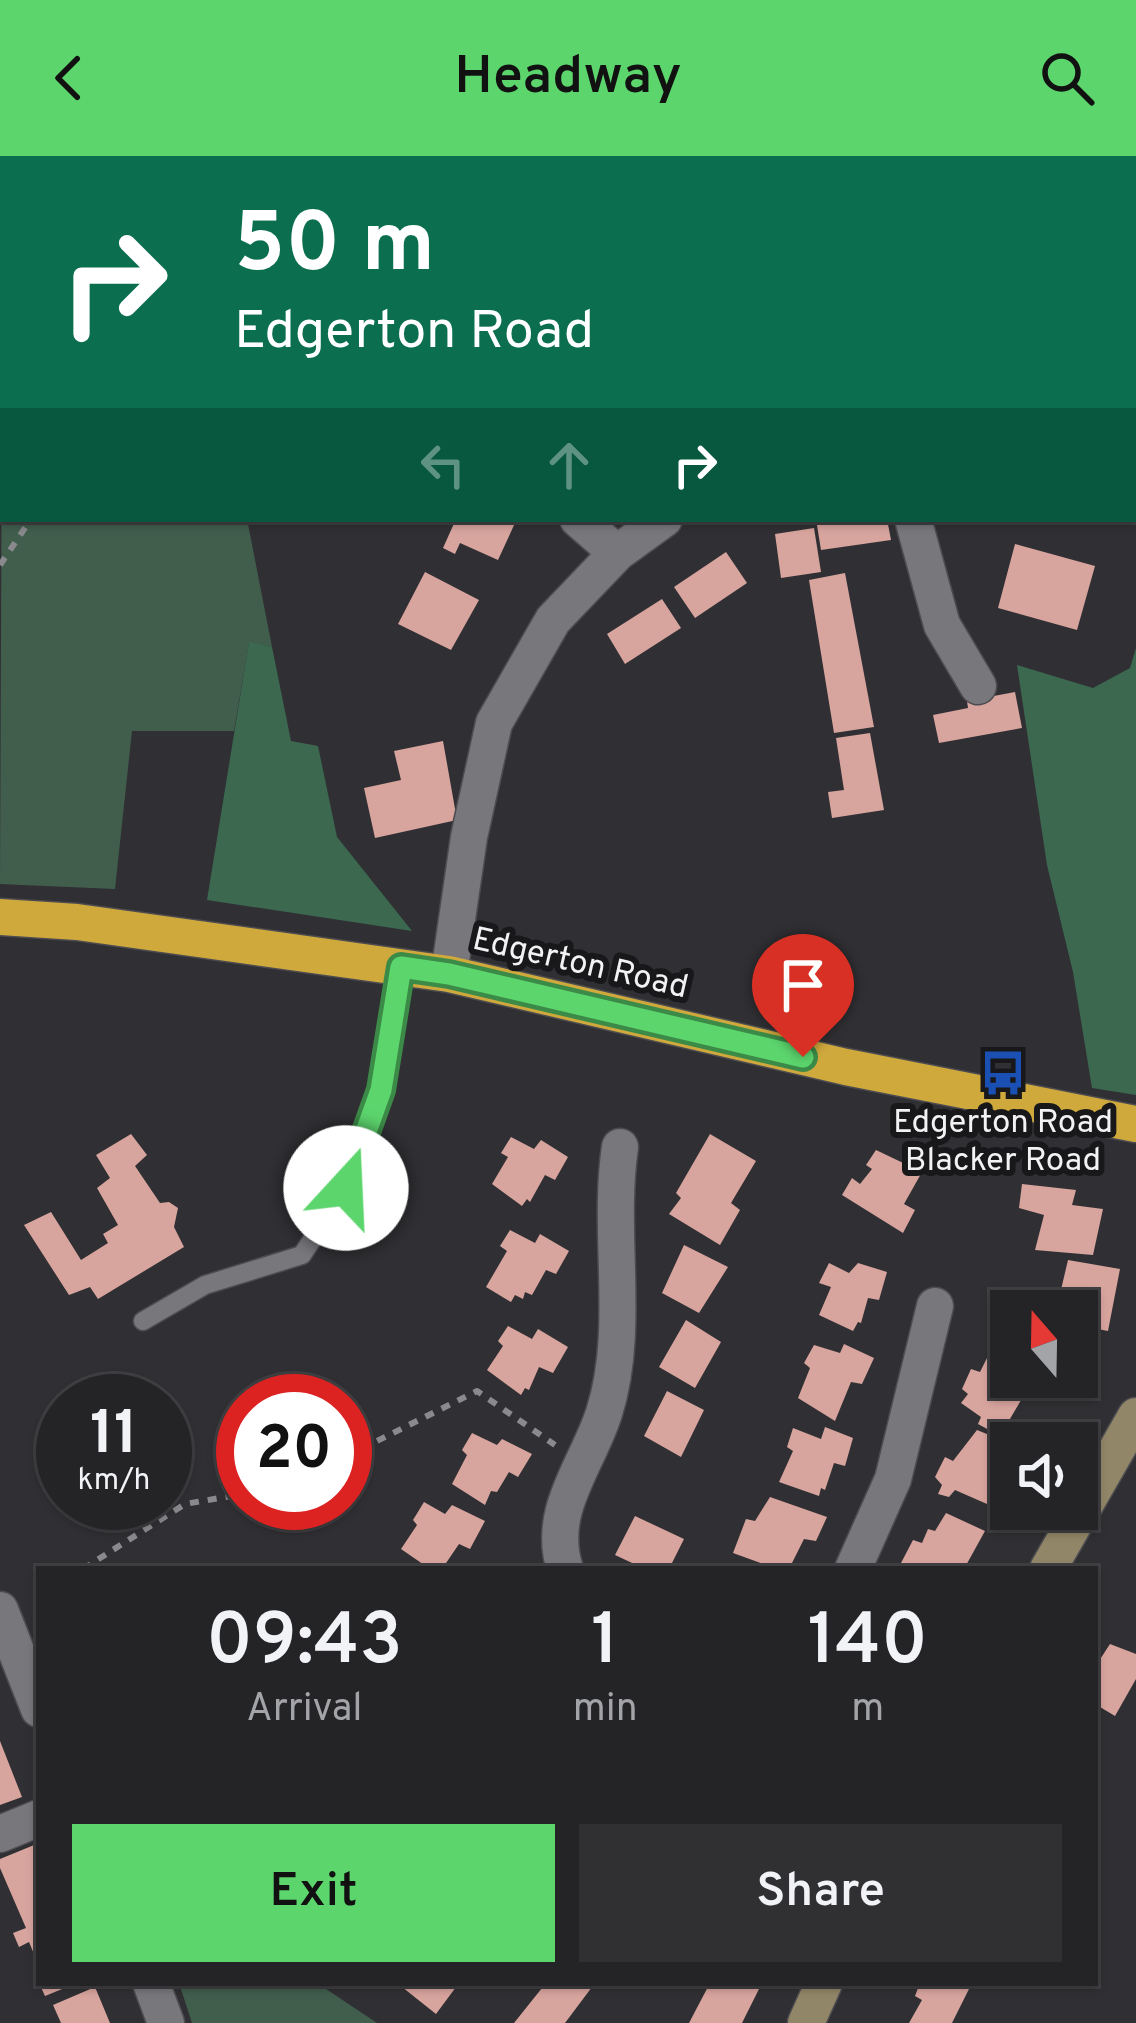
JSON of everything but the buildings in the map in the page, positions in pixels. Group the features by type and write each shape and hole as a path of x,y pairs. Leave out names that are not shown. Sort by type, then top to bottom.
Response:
{"highway":[{"name":"Edgerton Road","path":"0,917 77,922 449,974 846,1067 1136,1124"}],"street":[{"path":"581,522 617,553"},
{"path":"449,974 469,837 494,722 553,620 617,553 660,522"},
{"path":"914,522 942,625 978,686"},
{"path":"564,1566 559,1550 565,1496 604,1412 615,1362 614,1249 620,1147"},
{"path":"855,1566 893,1479 935,1306"},
{"path":"1050,1566 1136,1416"},
{"path":"0,1610 36,1700"},
{"path":"0,1834 36,1819"},
{"path":"153,1986 166,2023"},
{"path":"806,2023 823,1986"}],"lane":[{"path":"142,1321 205,1286 302,1255 346,1188 381,1090 401,967"}],"path":[{"path":"0,565 30,522"},
{"path":"372,1443 476,1391 583,1464"},
{"path":"88,1566 185,1504 216,1499"}],"green space":[{"path":"1,522 248,522 272,647 249,643 234,731 132,731 115,889 0,884"},
{"path":"249,642 272,647 291,741 318,746 337,837 412,931 207,900"},
{"path":"1136,648 1136,1095 1092,1088 1073,972 1047,865 1017,665 1093,688 1130,668"},
{"path":"180,1986 322,1986 377,2023 192,2023"}],"place":[{"name":"Edgerton Road Blacker Road","path":"1003,1073"}],"route":[{"path":"346,1188 381,1090 401,967 449,974 803,1057"}]}
